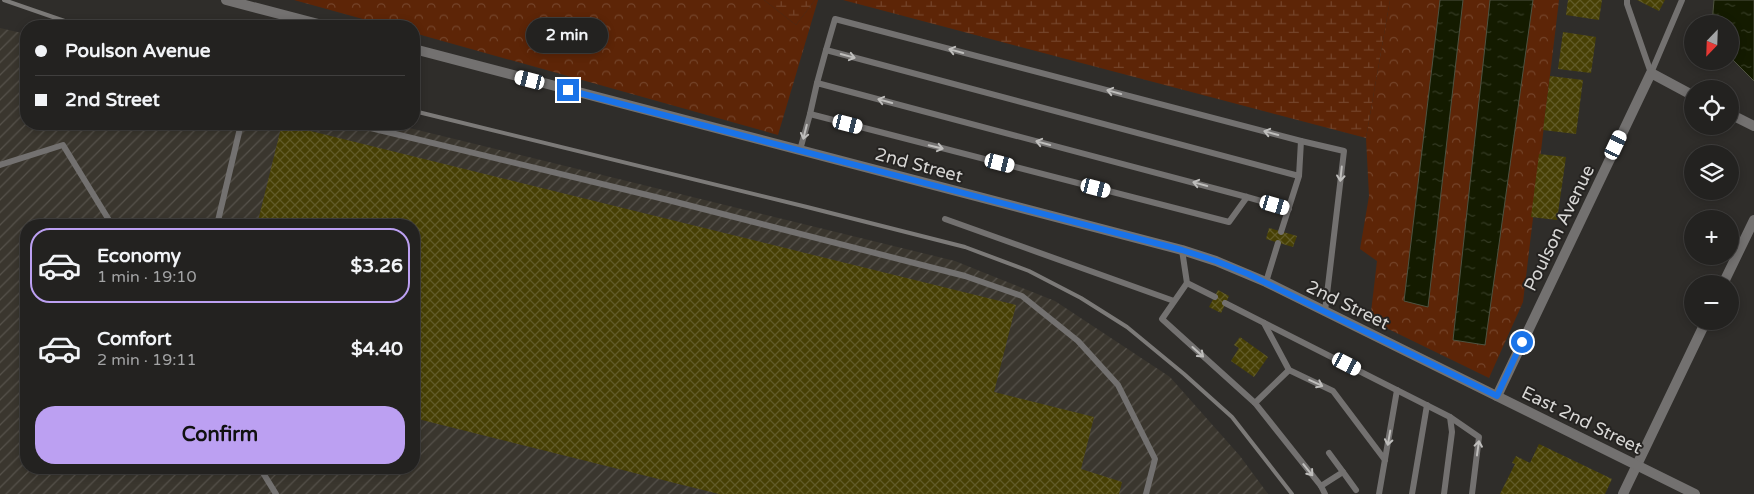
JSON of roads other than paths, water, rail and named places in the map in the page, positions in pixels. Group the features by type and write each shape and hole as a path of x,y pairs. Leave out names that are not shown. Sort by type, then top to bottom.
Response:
{"street":[{"path":"226,0 303,20"},
{"name":"2nd Street","path":"420,51 1182,250 1216,261 1266,282 1429,362"},
{"path":"1651,74 1684,91"},
{"name":"Poulson Avenue","path":"1497,396 1651,74"},
{"path":"1739,118 1754,126"},
{"path":"1728,275 1754,220"},
{"path":"1623,494 1702,330"},
{"name":"East 2nd Street","path":"1429,362 1695,494"}],"lane":[{"path":"1627,0 1626,4 1651,74"},
{"path":"1651,74 1682,0"},
{"path":"800,150 835,20 1344,151 1325,311"},
{"path":"826,50 1299,176"},
{"path":"817,83 1289,209"},
{"path":"810,114 1229,222 1247,197"},
{"path":"218,219 240,130"},
{"path":"379,130 668,200 965,276 1022,296 1078,341 1118,385 1155,459 1146,494"},
{"path":"1281,232 1299,176 1301,141"},
{"path":"0,165 63,146 108,219"},
{"path":"945,219 1174,301"},
{"path":"1266,282 1278,243"},
{"path":"1182,250 1187,283 1162,319 1255,403 1321,486 1325,494"},
{"path":"1187,283 1214,297"},
{"path":"1225,303 1450,417 1479,437 1472,494"},
{"path":"1264,322 1289,370 1334,391 1385,460"},
{"path":"1255,403 1289,370"},
{"path":"1380,494 1397,390"},
{"path":"1412,494 1427,405"},
{"path":"1444,494 1452,432 1450,417"},
{"path":"1329,453 1356,490"},
{"path":"1321,486 1343,472"},
{"path":"264,474 276,494"}],"water":[{"path":"1440,0 1463,0 1428,307 1404,301"},
{"path":"1490,0 1533,0 1485,345 1453,340"},
{"path":"1714,0 1754,0 1754,81 1739,66 1739,15 1713,15"}],"railway":[{"path":"4,0 62,20"},
{"path":"420,112 965,247 1029,271 1081,298 1127,327 1184,374 1232,417 1292,494"}]}
